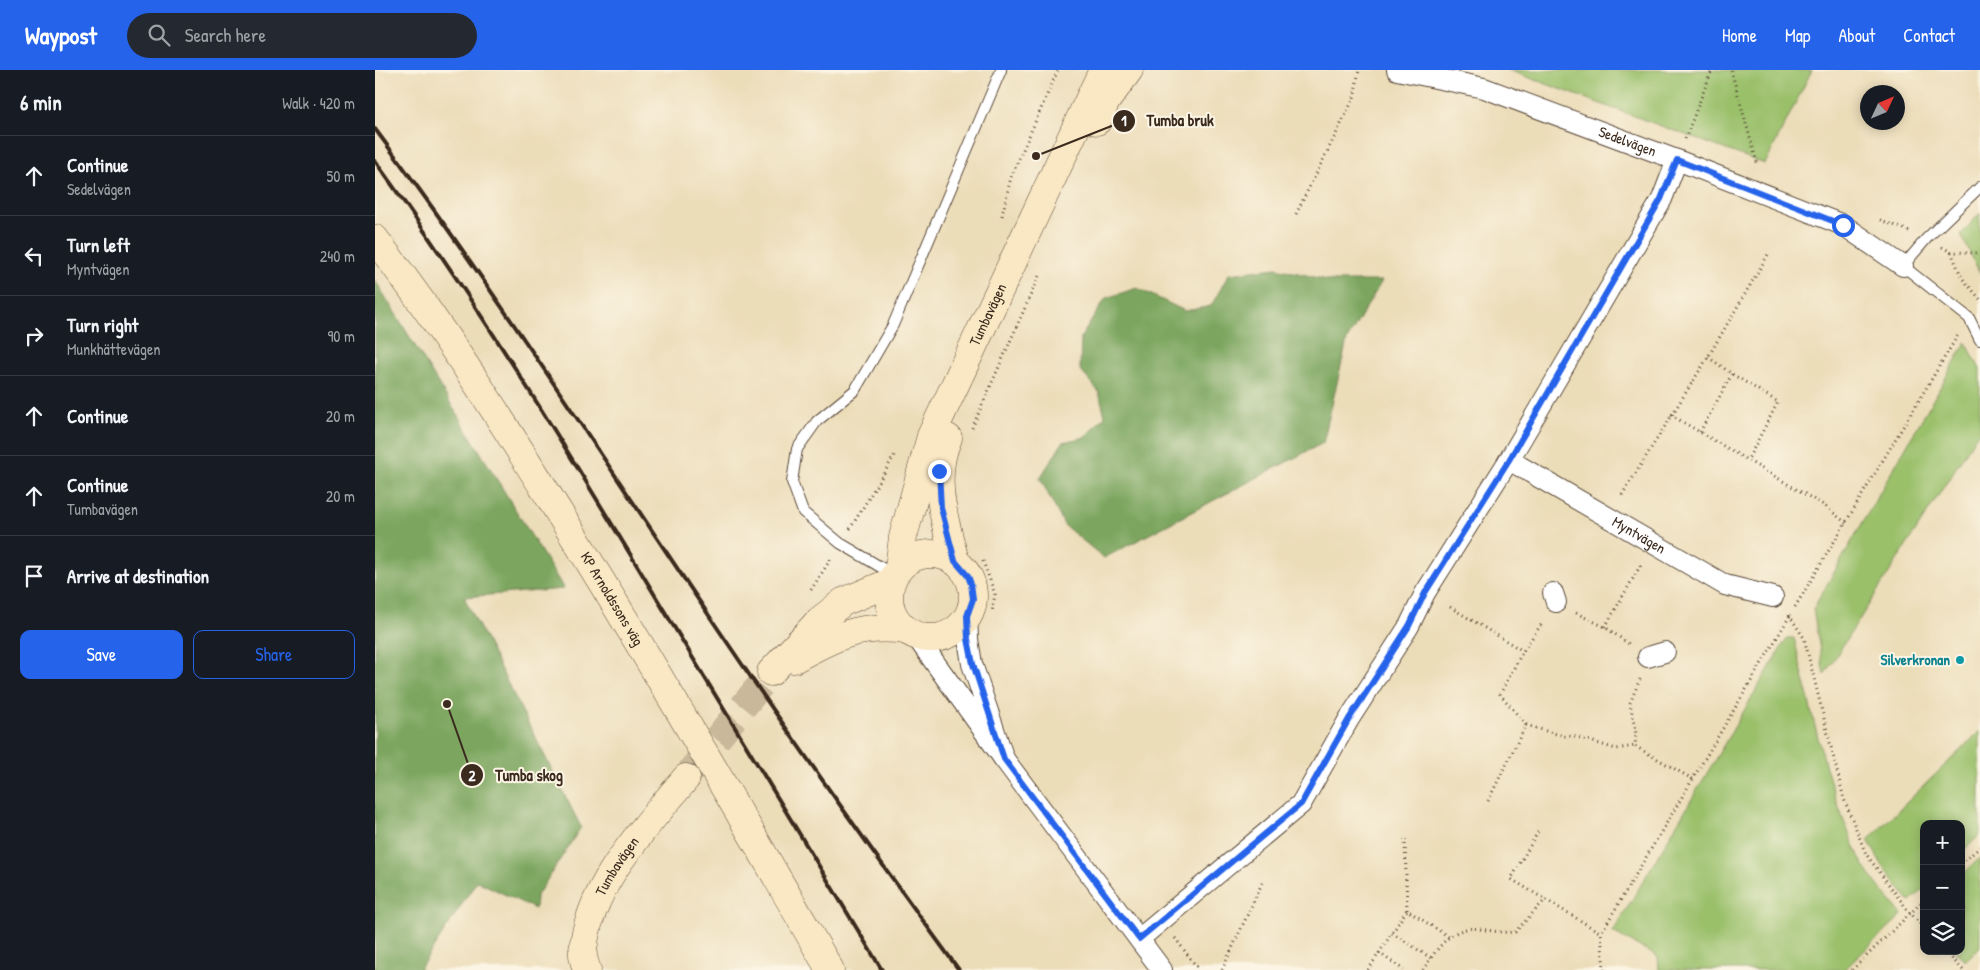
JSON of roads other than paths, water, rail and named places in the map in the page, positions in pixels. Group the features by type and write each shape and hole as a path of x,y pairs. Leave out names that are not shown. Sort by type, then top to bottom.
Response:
{"main road":[{"name":"Tumbavägen","path":"895,575 903,537 931,436 1103,70"},
{"name":"Tumbavägen","path":"955,561 941,508 939,471 945,444 1106,101 1129,70"},
{"name":"KP Arnoldssons väg","path":"375,239 494,409 610,594 729,793 830,970"},
{"path":"923,554 937,554 955,561 968,576 979,617 948,634 933,638 887,628 858,630 831,639 771,672 819,621 843,602 895,575 914,557 923,554"},
{"path":"895,575 889,597 893,613 910,633"},
{"name":"Tumbavägen","path":"587,970 582,953 592,911 596,903 617,863 685,778"}],"street":[{"name":"Sedelvägen","path":"1397,70 1484,88 1677,160 1843,225 1903,266"},
{"path":"1139,939 1301,804 1349,719 1409,626 1425,593 1509,460 1661,199 1677,160"},
{"name":"Myntvägen","path":"1509,460 1725,586 1773,597"},
{"path":"979,617 968,639 973,664 1004,759"},
{"path":"910,633 1162,970"}],"lane":[{"path":"895,575 841,543 803,512 792,482 797,449 817,421 855,390 893,326 1001,70"},
{"path":"1980,186 1927,238 1903,266 1969,318 1980,340"}],"tunnel":[{"path":"690,772 771,672"}],"railway":[{"path":"375,129 504,310 771,706 959,970"},
{"path":"375,161 490,329 562,443 882,970"}],"place":[{"name":"Tumba bruk","path":"1036,156"},
{"name":"Silverkronan","path":"1960,660"},
{"name":"Tumba skog","path":"447,704"}]}
